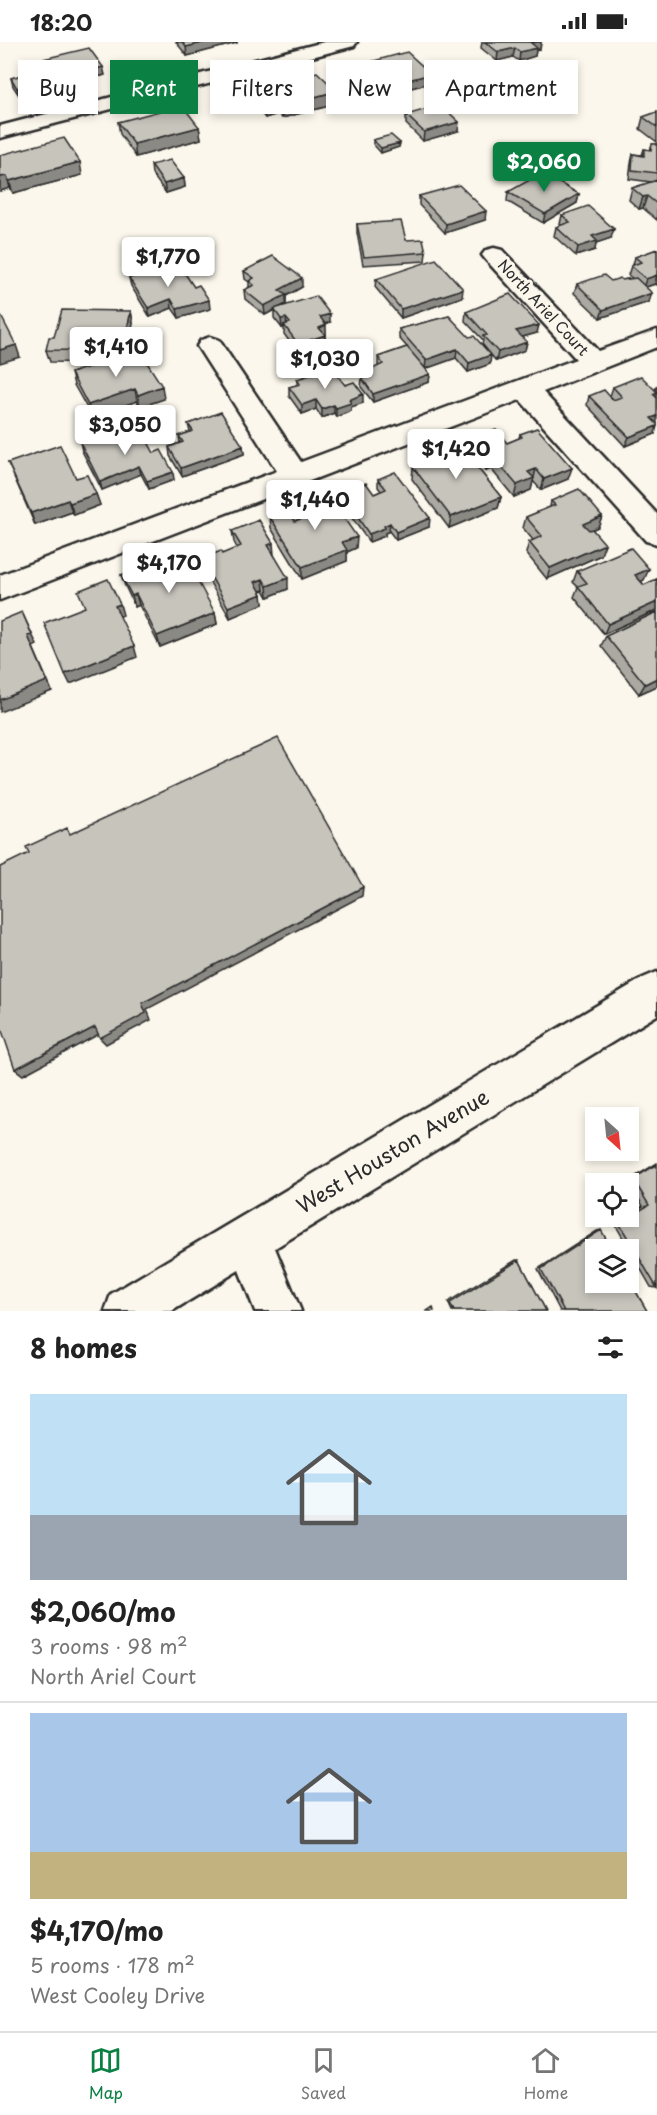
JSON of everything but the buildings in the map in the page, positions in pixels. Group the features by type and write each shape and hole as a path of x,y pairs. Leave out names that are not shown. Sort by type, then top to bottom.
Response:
{"street":[{"path":"0,132 347,42"},
{"name":"North Ariel Court","path":"494,255 593,362"},
{"path":"1,583 295,476 657,338"},
{"path":"210,346 295,476"},
{"path":"524,388 657,532"},
{"name":"West Houston Avenue","path":"128,1311 657,992"},
{"path":"249,1239 278,1311"}]}
